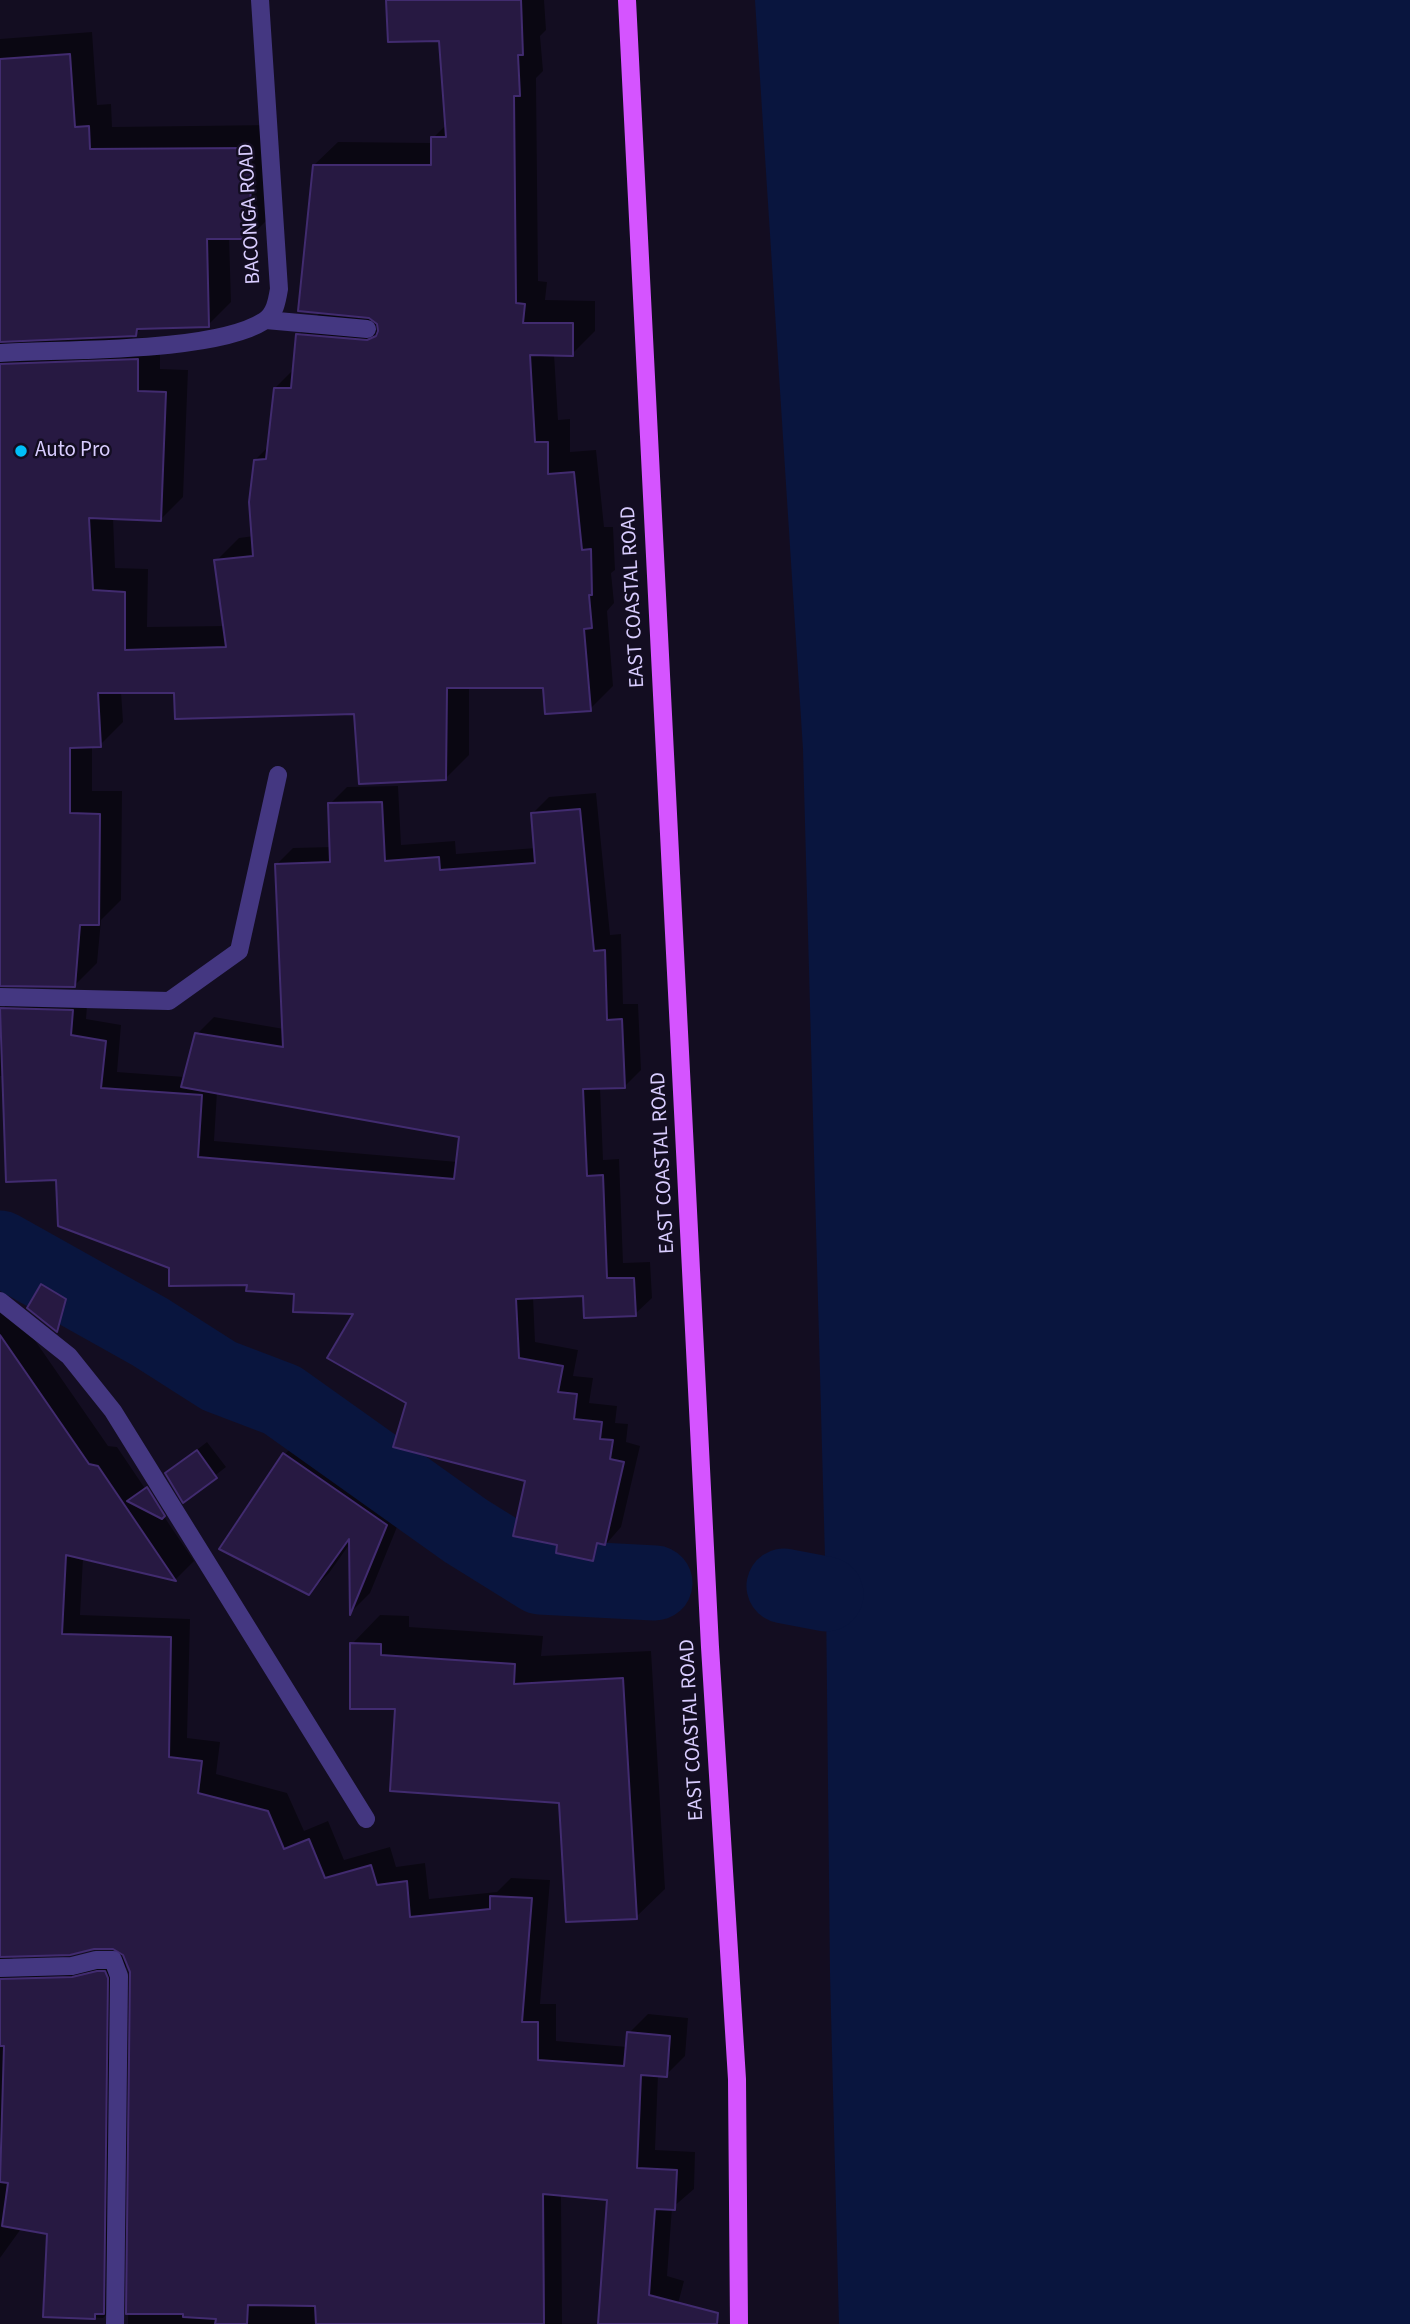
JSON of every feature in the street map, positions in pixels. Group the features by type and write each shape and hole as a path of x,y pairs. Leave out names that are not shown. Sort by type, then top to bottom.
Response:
{"main road":[{"name":"EAST COASTAL ROAD","path":"626,0 710,1647 737,2079 739,2324"}],"street":[{"name":"BACONGA ROAD","path":"260,0 279,289 276,307 266,320"},
{"path":"0,353 198,342 244,331 266,320 368,329"},
{"path":"0,997 169,1001 239,951 278,775"},
{"path":"0,1301 69,1356 113,1411 366,1819"},
{"path":"0,1968 72,1966 96,1960 113,1960 118,1976 115,2324"}],"water":[{"path":"755,0 1410,0 1410,2324 839,2324 830,1973 826,1594 803,749"}],"building":[{"path":"386,0 521,0 523,55 518,55 520,96 514,96 516,303 525,304 523,323 573,323 573,356 530,355 535,442 548,442 548,474 574,472 582,550 591,549 592,595 589,595 592,628 584,629 591,711 545,714 543,688 447,688 446,780 359,784 354,714 175,719 174,693 98,693 101,747 70,748 70,813 100,814 99,925 80,925 75,987 0,986 0,364 138,359 138,391 166,392 161,521 89,518 93,590 125,592 125,650 226,647 214,560 253,556 249,502 254,460 266,459 274,388 291,388 296,334 367,340 376,336 378,331 377,324 369,318 298,311 313,165 431,165 431,137 446,137 439,41 388,42"},
{"path":"70,54 75,127 89,126 90,149 250,148 251,239 207,239 209,327 137,329 136,336 0,342 0,59"},
{"path":"382,802 385,861 439,857 440,870 535,863 531,813 580,809 594,951 605,950 607,1020 622,1019 625,1088 583,1089 587,1176 603,1175 607,1278 634,1278 636,1316 584,1318 583,1296 516,1299 519,1358 563,1366 558,1392 577,1394 574,1419 602,1422 600,1439 613,1440 610,1459 624,1462 605,1545 597,1543 593,1561 556,1553 557,1545 513,1536 525,1481 393,1447 406,1403 327,1358 353,1314 293,1312 294,1294 246,1291 247,1285 169,1286 169,1268 58,1226 56,1180 6,1182 0,1008 73,1010 71,1035 106,1041 101,1088 202,1095 198,1157 454,1179 459,1137 181,1087 195,1033 283,1047 275,864 330,862 328,803"},
{"path":"41,1284 66,1299 57,1332 27,1308"},
{"path":"0,1335 89,1464 98,1466 176,1581 66,1555 62,1634 171,1637 169,1757 202,1761 198,1793 268,1811 284,1849 309,1839 325,1878 371,1865 377,1885 407,1881 410,1917 490,1909 490,1896 532,1898 522,2022 538,2022 538,2060 624,2066 627,2032 670,2036 667,2077 641,2075 637,2168 677,2170 675,2210 655,2209 649,2295 718,2313 717,2324 598,2324 607,2200 543,2194 544,2324 316,2324 315,2306 248,2305 247,2324 215,2324 216,2319 183,2317 183,2314 126,2314 130,1972 123,1955 113,1949 94,1949 70,1955 0,1957"},
{"path":"197,1450 217,1478 183,1503 165,1473"},
{"path":"283,1453 387,1525 350,1615 349,1539 309,1595 219,1549"},
{"path":"147,1487 165,1516 162,1519 127,1501"},
{"path":"350,1643 381,1644 381,1655 515,1664 514,1684 623,1678 637,1919 566,1922 559,1803 390,1791 395,1709 350,1709"},
{"path":"105,1971 108,1978 104,2314 95,2314 95,2319 43,2317 47,2234 2,2226 8,2183 0,2182 4,2046 0,2046 0,1979 72,1977"}],"waterway":[{"path":"0,1248 150,1332 219,1376 282,1400 466,1531 540,1577 655,1583"},
{"path":"784,1586 826,1594"}],"place":[{"name":"Auto Pro","path":"21,451"}]}
